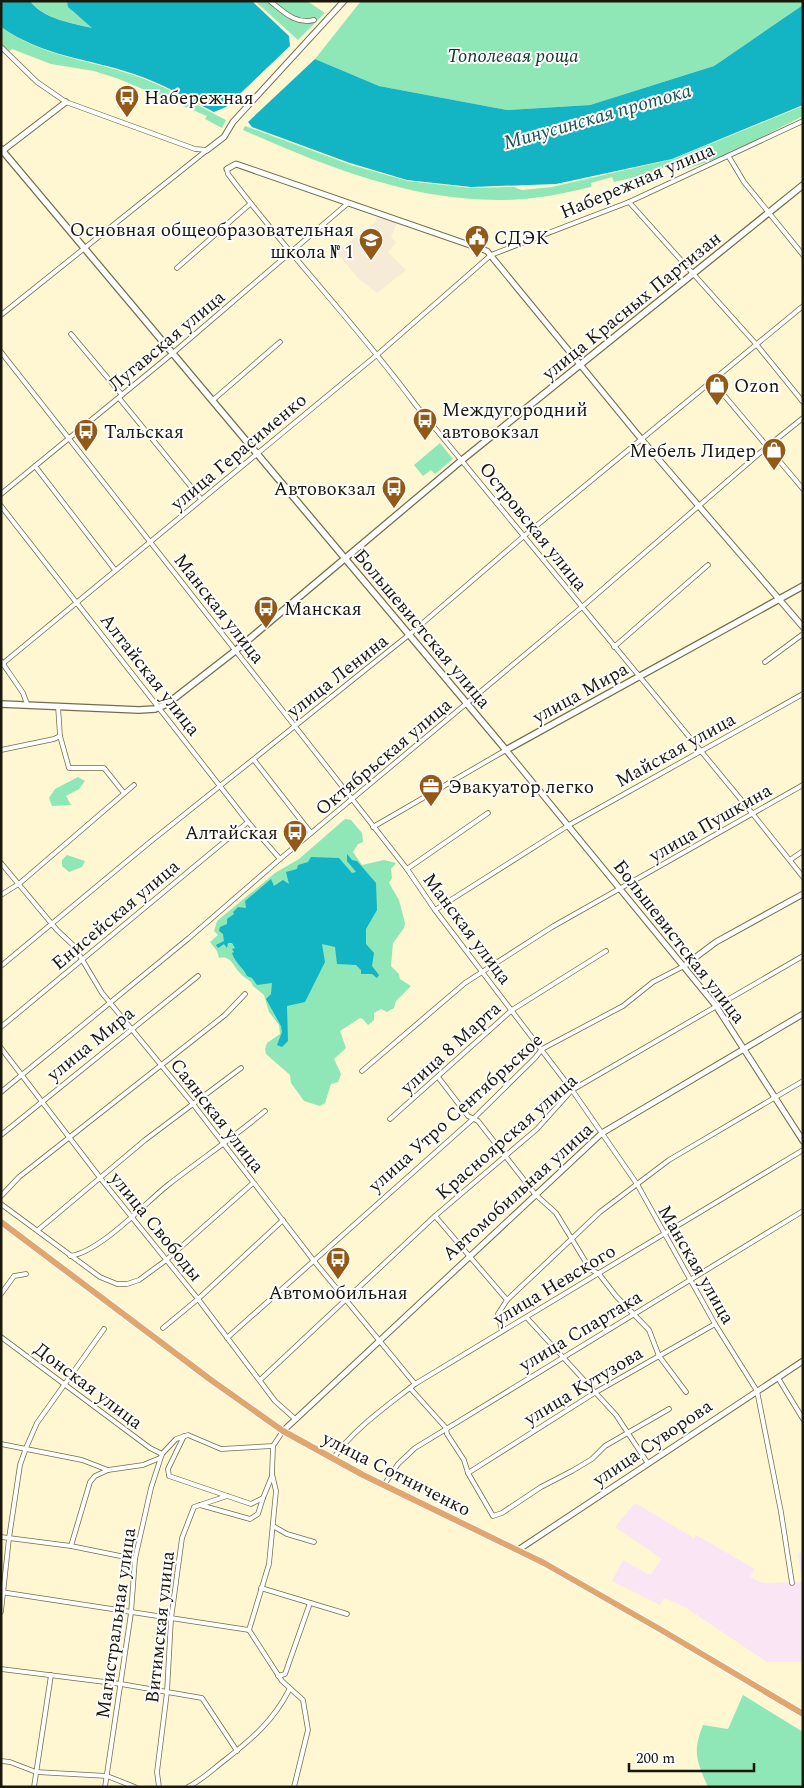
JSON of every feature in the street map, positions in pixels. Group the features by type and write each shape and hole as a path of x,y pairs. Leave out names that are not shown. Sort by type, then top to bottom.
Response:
{"main road":[{"name":"Большевистская улица","path":"2,150 506,750"},
{"name":"улица Красных Партизан","path":"1,704 139,710 160,707 173,700 235,651 462,460 803,185"},
{"name":"улица Мира","path":"506,750 803,586"},
{"name":"улица Сотниченко","path":"1,1222 282,1431 384,1485 518,1550 621,1606 803,1714"}],"street":[{"path":"270,1 290,17 306,22 314,20"},
{"path":"1,315 224,137 233,122 309,42 344,1"},
{"path":"1,47 36,82 66,102 194,149 207,150"},
{"path":"2,150 66,102"},
{"name":"Набережная улица","path":"491,255 629,202 803,121"},
{"path":"194,149 197,158"},
{"path":"729,157 744,182 803,255"},
{"path":"227,168 236,164 347,204 481,248 491,255 497,265 642,440 803,627"},
{"name":"Островская улица","path":"227,168 228,174 250,204 378,354 415,404 803,877"},
{"path":"629,202 692,275 756,344 803,402"},
{"path":"177,268 250,204"},
{"name":"Лугавская улица","path":"1,494 173,353 347,204"},
{"name":"улица Герасименко","path":"2,664 378,354 491,255"},
{"name":"улица Ленина","path":"1,966 294,726 410,634 524,536 803,306"},
{"path":"72,334 201,499"},
{"path":"213,400 280,342"},
{"name":"Манская улица","path":"1,352 407,869 435,910 572,1090 636,1184 715,1324 757,1391 780,1502 792,1583"},
{"path":"712,381 803,488"},
{"name":"Октябрьская улица","path":"1,1092 189,938 803,418"},
{"path":"35,466 115,570"},
{"name":"Алтайская улица","path":"1,506 248,822 280,859"},
{"path":"614,647 708,565"},
{"path":"765,662 803,634"},
{"path":"2,664 23,693 27,704"},
{"name":"Майская улица","path":"435,910 569,825 803,694"},
{"path":"58,706 60,736 69,768 104,768 124,794"},
{"path":"1,750 54,739 60,736"},
{"name":"Большевистская улица","path":"506,750 716,1006 803,1141"},
{"name":"улица Мира","path":"373,827 506,750"},
{"path":"254,760 311,833"},
{"name":"улица Пушкина","path":"362,1071 465,983 552,927 803,785"},
{"path":"1,895 20,883 134,786"},
{"path":"407,869 488,813"},
{"name":"Енисейская улица","path":"1,1028 248,822"},
{"path":"790,860 803,851"},
{"name":"Саянская улица","path":"1,862 84,960 102,993 193,1104 314,1261 415,1384"},
{"name":"улица Утро Сентябрьское","path":"227,1338 473,1119 542,1049 623,1006 653,982 684,966 716,942 803,894"},
{"name":"улица 8 Марта","path":"390,1119 512,1010 606,951"},
{"name":"Красноярская улица","path":"260,1380 435,1216 538,1129 572,1090 803,956"},
{"name":"улица Мира","path":"1,1135 198,976"},
{"path":"1,1196 19,1177 70,1139 161,1064 225,1015 245,994"},
{"name":"Автомобильная улица","path":"282,1431 467,1256 602,1133 803,1014"},
{"name":"улица Свободы","path":"1,1048 23,1074 70,1139 165,1261 198,1299 275,1401 294,1418"},
{"path":"38,1230 101,1179 145,1140 241,1068"},
{"path":"438,1077 468,1116 478,1122 535,1194 556,1213 590,1269 600,1274 616,1296 649,1330 659,1356 686,1392"},
{"path":"502,1332 498,1314 507,1300 572,1238 636,1184 669,1160 803,1081"},
{"path":"70,1256 80,1255 266,1111"},
{"name":"улица Невского","path":"333,1459 338,1451 364,1427 415,1384 803,1150"},
{"path":"1,1204 100,1278 117,1284 127,1284 139,1280 165,1261 253,1183"},
{"name":"улица Спартака","path":"384,1485 398,1464 415,1448 633,1313 691,1280 803,1211"},
{"path":"435,1216 467,1256 507,1300"},
{"path":"163,1328 198,1299 283,1220"},
{"path":"1,1294 14,1276 26,1274"},
{"path":"527,1318 616,1415 647,1462"},
{"name":"улица Кутузова","path":"468,1473 596,1392 715,1324"},
{"path":"1,1612 9,1538 20,1465 26,1448 38,1423 104,1329"},
{"name":"Донская улица","path":"1,1337 161,1456"},
{"name":"улица Суворова","path":"518,1550 647,1462 803,1361"},
{"path":"778,1378 803,1419"},
{"path":"410,1388 446,1428 447,1434 464,1460 468,1473 493,1516 502,1513 541,1487 592,1459 605,1446 669,1410"},
{"path":"282,1431 273,1446 272,1474 276,1491 269,1564 249,1630 278,1676 289,1690 303,1700 308,1730 294,1787"},
{"path":"70,1546 90,1482 95,1476 108,1470 143,1465 161,1456 176,1439 188,1435 221,1449 273,1446"},
{"path":"184,1436 168,1469 169,1476 251,1504 263,1498"},
{"path":"1,1444 82,1460 108,1470"},
{"name":"Магистральная улица","path":"105,1787 121,1684 135,1559 161,1456"},
{"path":"200,1504 250,1519 258,1514 272,1474"},
{"path":"200,1504 228,1496"},
{"name":"Витимская улица","path":"159,1787 159,1749 167,1692 171,1619 182,1538 194,1507 200,1504"},
{"path":"273,1526 287,1534 314,1542"},
{"path":"1,1537 70,1546 135,1559"},
{"path":"261,1588 347,1614"},
{"path":"3,1592 249,1630"},
{"path":"278,1676 285,1674 310,1603"},
{"path":"1,1669 121,1684 202,1698 238,1751"},
{"path":"34,1787 50,1675"},
{"path":"188,1787 199,1781 255,1736 279,1710 289,1690"},
{"path":"1,1761 10,1762 36,1772 106,1776 136,1787"}],"shaded area":[{"name":"Основная общеобразовательная школа № 1","path":"377,216 397,222 391,237 396,243 388,252 406,270 377,293 359,279 336,252 375,223"},
{"path":"635,1503 694,1538 696,1535 755,1569 750,1577 763,1583 802,1582 798,1553 803,1553 803,1662 767,1662 685,1607 664,1598 660,1605 612,1581 623,1560 650,1575 662,1559 615,1527"}],"green space":[{"path":"30,1 67,1 73,12 93,28 51,16"},
{"path":"255,1 307,1 325,13 298,40"},
{"name":"Тополевая роща","path":"361,1 803,1 803,5 714,66 590,105 507,110 379,86 315,59"},
{"path":"1,27 33,45 49,51 145,79 226,120 222,128 205,119 207,116 119,79 94,71 51,64 12,49 9,51 1,45"},
{"path":"803,106 803,116 727,155 681,171 677,161 652,173 614,182 612,177 591,183 591,187 550,196 524,199 487,200 415,191 345,171 243,130 245,126 351,165 408,181 471,188 514,187 522,190 552,187 673,159"},
{"path":"440,443 453,459 435,474 431,470 423,476 414,465"},
{"path":"78,777 85,781 79,789 66,796 71,805 52,806 49,798 55,789"},
{"path":"345,819 351,820 362,833 363,842 358,844 353,852 362,865 384,860 396,863 391,869 392,878 389,883 399,900 405,923 404,928 393,943 391,966 399,974 400,979 411,986 396,1001 394,1008 387,1012 381,1009 374,1013 374,1020 368,1025 360,1018 340,1031 346,1048 334,1059 341,1074 338,1082 331,1084 325,1103 320,1106 304,1101 291,1083 290,1075 266,1054 267,1043 280,1034 279,1025 269,1012 264,995 242,975 230,960 219,958 217,951 210,942 218,935 214,931 217,921 275,873 299,859"},
{"path":"67,855 85,861 82,867 69,872 62,866 62,860"},
{"path":"743,1695 803,1732 803,1787 708,1787 697,1757 698,1743 703,1725 728,1729"}],"water":[{"path":"1,1 30,1 42,12 50,16 92,28 68,7 67,1 252,1 289,36 290,46 226,107 214,112 144,78 50,51 17,37 1,27"},
{"name":"Минусинская протока","path":"803,5 803,105 672,159 556,184 471,187 407,180 350,163 252,127 248,122 315,59 379,86 507,110 590,105 714,66"},
{"path":"347,854 352,860 357,861 376,883 377,910 366,929 366,944 374,953 372,966 379,975 377,978 372,974 361,974 361,970 356,965 337,964 335,947 322,944 325,962 305,1002 287,1006 288,1041 282,1047 277,1045 282,1032 281,1026 266,999 271,994 272,983 257,985 252,978 247,976 233,956 232,953 234,952 232,949 235,948 232,943 228,943 227,948 224,944 218,948 216,945 224,941 223,934 219,931 220,927 227,924 227,919 234,914 233,912 238,907 246,908 245,901 271,879 274,886 283,880 289,884 286,872 297,869 298,865 308,862 311,857 339,858 352,873 356,872 347,861"}],"place":[{"name":"Набережная","path":"127,118"},
{"name":"СДЭК","path":"477,258"},
{"name":"Основная общеобразовательная школа № 1","path":"371,261"},
{"name":"Ozon","path":"717,406"},
{"name":"Междугородний автовокзал","path":"425,441"},
{"name":"Тальская","path":"86,452"},
{"name":"Мебель Лидер","path":"774,471"},
{"name":"Автовокзал","path":"394,509"},
{"name":"Манская","path":"266,629"},
{"name":"Эвакуатор легко","path":"431,807"},
{"name":"Алтайская","path":"295,853"},
{"name":"Автомобильная","path":"338,1280"}]}
